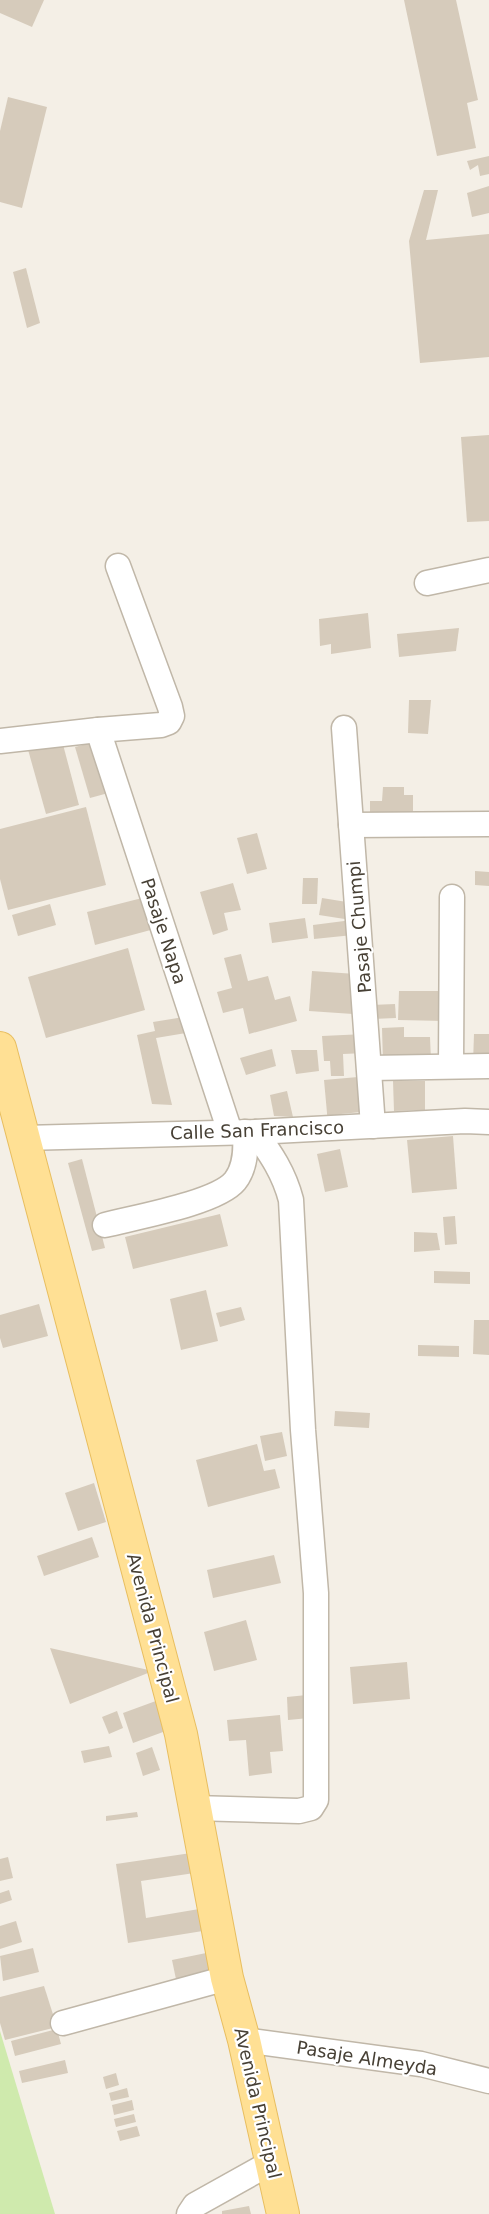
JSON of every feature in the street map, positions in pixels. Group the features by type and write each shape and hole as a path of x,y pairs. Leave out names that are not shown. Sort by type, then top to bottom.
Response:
{"main road":[{"name":"Avenida Principal","path":"0,1048 181,1734 227,1978 244,2040 283,2214"}],"street":[{"path":"0,741 161,725 169,722 172,716 170,707 118,566"},
{"path":"427,583 489,570"},
{"name":"Pasaje Chumpi","path":"344,728 373,1126"},
{"name":"Pasaje Napa","path":"98,730 243,1132"},
{"path":"351,825 489,824"},
{"path":"451,1066 452,897"},
{"path":"370,1068 489,1066"},
{"name":"Calle San Francisco","path":"24,1138 489,1122"},
{"path":"105,1225 210,1198 227,1189 237,1179 243,1164 246,1146 243,1132"},
{"path":"194,1808 299,1811 311,1808 316,1800 316,1593 303,1430 291,1200 279,1165 243,1132"},
{"path":"63,2023 227,1978"},
{"name":"Pasaje Almeyda","path":"244,2040 421,2064 489,2081"},
{"path":"189,2214 195,2205 272,2162"}],"green space":[{"path":"0,2031 55,2214 0,2214"}],"building":[{"path":"0,0 44,0 32,27 0,13"},
{"path":"404,0 456,0 478,100 467,103 476,148 437,156"},
{"path":"8,97 47,107 22,208 0,202 0,131"},
{"path":"489,156 489,174 480,176 478,165 470,170 467,161"},
{"path":"489,186 489,213 472,217 467,193"},
{"path":"424,190 438,190 426,240 489,234 489,357 420,363 409,241"},
{"path":"26,268 40,323 27,328 13,272"},
{"path":"489,435 489,521 467,522 461,437"},
{"path":"368,613 371,648 331,654 331,644 320,646 319,619"},
{"path":"459,628 456,651 399,657 397,634"},
{"path":"409,700 431,700 428,734 408,733"},
{"path":"61,737 79,805 46,814 27,746"},
{"path":"98,741 112,792 90,798 75,747"},
{"path":"383,787 404,787 404,795 413,795 413,816 370,815 370,801 382,801"},
{"path":"86,807 106,885 8,910 0,879 0,829"},
{"path":"257,833 267,869 247,874 237,838"},
{"path":"475,871 489,872 489,886 475,885"},
{"path":"303,878 318,878 317,904 302,904"},
{"path":"233,883 241,910 224,913 228,930 213,935 200,892"},
{"path":"150,896 158,928 95,945 87,912"},
{"path":"322,898 353,903 351,920 319,915"},
{"path":"50,904 56,925 18,936 12,915"},
{"path":"305,918 308,938 272,943 269,923"},
{"path":"352,920 353,935 314,939 313,925"},
{"path":"128,948 145,1010 46,1038 28,977"},
{"path":"241,954 248,981 268,976 275,1000 290,996 297,1021 249,1034 243,1008 223,1013 217,992 232,988 224,958"},
{"path":"312,971 356,974 353,1014 309,1011"},
{"path":"399,991 446,991 445,1021 398,1020"},
{"path":"395,1004 396,1018 372,1019 371,1005"},
{"path":"190,1016 192,1032 156,1038 172,1105 152,1104 137,1035 155,1031 153,1022"},
{"path":"404,1027 404,1037 430,1037 431,1061 383,1063 382,1028"},
{"path":"365,1034 366,1053 343,1054 344,1076 331,1076 330,1061 324,1061 322,1036"},
{"path":"474,1034 489,1034 489,1064 473,1063"},
{"path":"272,1049 276,1066 246,1075 240,1058"},
{"path":"291,1050 317,1050 319,1071 296,1074"},
{"path":"358,1077 361,1112 341,1114 341,1123 328,1124 324,1080"},
{"path":"393,1081 425,1081 425,1110 394,1111"},
{"path":"287,1091 293,1117 274,1116 270,1095"},
{"path":"453,1136 457,1189 412,1193 407,1140"},
{"path":"340,1149 348,1187 325,1192 317,1154"},
{"path":"82,1159 105,1248 92,1251 68,1163"},
{"path":"220,1214 228,1246 133,1269 125,1237"},
{"path":"455,1216 457,1244 445,1245 443,1217"},
{"path":"414,1232 437,1233 440,1250 414,1252"},
{"path":"434,1271 470,1272 470,1284 434,1283"},
{"path":"206,1290 218,1341 181,1350 170,1299"},
{"path":"39,1304 48,1336 3,1348 0,1338 0,1315"},
{"path":"241,1307 245,1320 220,1327 216,1313"},
{"path":"474,1320 489,1320 489,1355 473,1354"},
{"path":"418,1345 459,1346 459,1357 418,1356"},
{"path":"335,1411 370,1413 369,1428 334,1426"},
{"path":"282,1432 287,1456 265,1461 260,1436"},
{"path":"257,1444 264,1471 275,1469 280,1488 208,1507 196,1460"},
{"path":"94,1483 106,1522 78,1531 65,1493"},
{"path":"92,1537 99,1557 44,1576 37,1556"},
{"path":"274,1555 281,1583 213,1598 207,1570"},
{"path":"246,1620 257,1660 214,1671 204,1632"},
{"path":"50,1648 153,1671 70,1704"},
{"path":"407,1662 410,1699 353,1704 350,1667"},
{"path":"307,1695 309,1718 288,1720 287,1697"},
{"path":"164,1698 174,1728 133,1743 123,1713"},
{"path":"117,1711 123,1728 109,1734 102,1717"},
{"path":"280,1715 283,1751 270,1752 272,1773 249,1776 246,1740 229,1741 227,1720"},
{"path":"109,1746 112,1757 84,1763 81,1751"},
{"path":"152,1747 160,1770 143,1776 136,1753"},
{"path":"137,1812 138,1817 106,1821 106,1816"},
{"path":"198,1852 201,1872 141,1881 146,1918 205,1908 209,1930 128,1943 116,1864"},
{"path":"8,1857 13,1878 0,1881 0,1859"},
{"path":"9,1890 12,1900 0,1904 0,1893"},
{"path":"16,1921 22,1942 0,1949 0,1926"},
{"path":"33,1948 39,1972 3,1981 0,1956"},
{"path":"211,1952 217,1976 177,1984 172,1960"},
{"path":"44,1986 57,2027 5,2040 0,2023 0,1997"},
{"path":"57,2029 61,2044 15,2056 11,2041"},
{"path":"65,2060 68,2073 22,2083 19,2071"},
{"path":"116,2073 119,2085 106,2089 103,2077"},
{"path":"127,2088 129,2097 111,2101 109,2093"},
{"path":"132,2100 134,2110 114,2115 112,2105"},
{"path":"134,2114 136,2122 116,2127 114,2119"},
{"path":"137,2126 140,2136 120,2141 117,2131"},
{"path":"249,2206 251,2214 222,2214 222,2211"}]}
